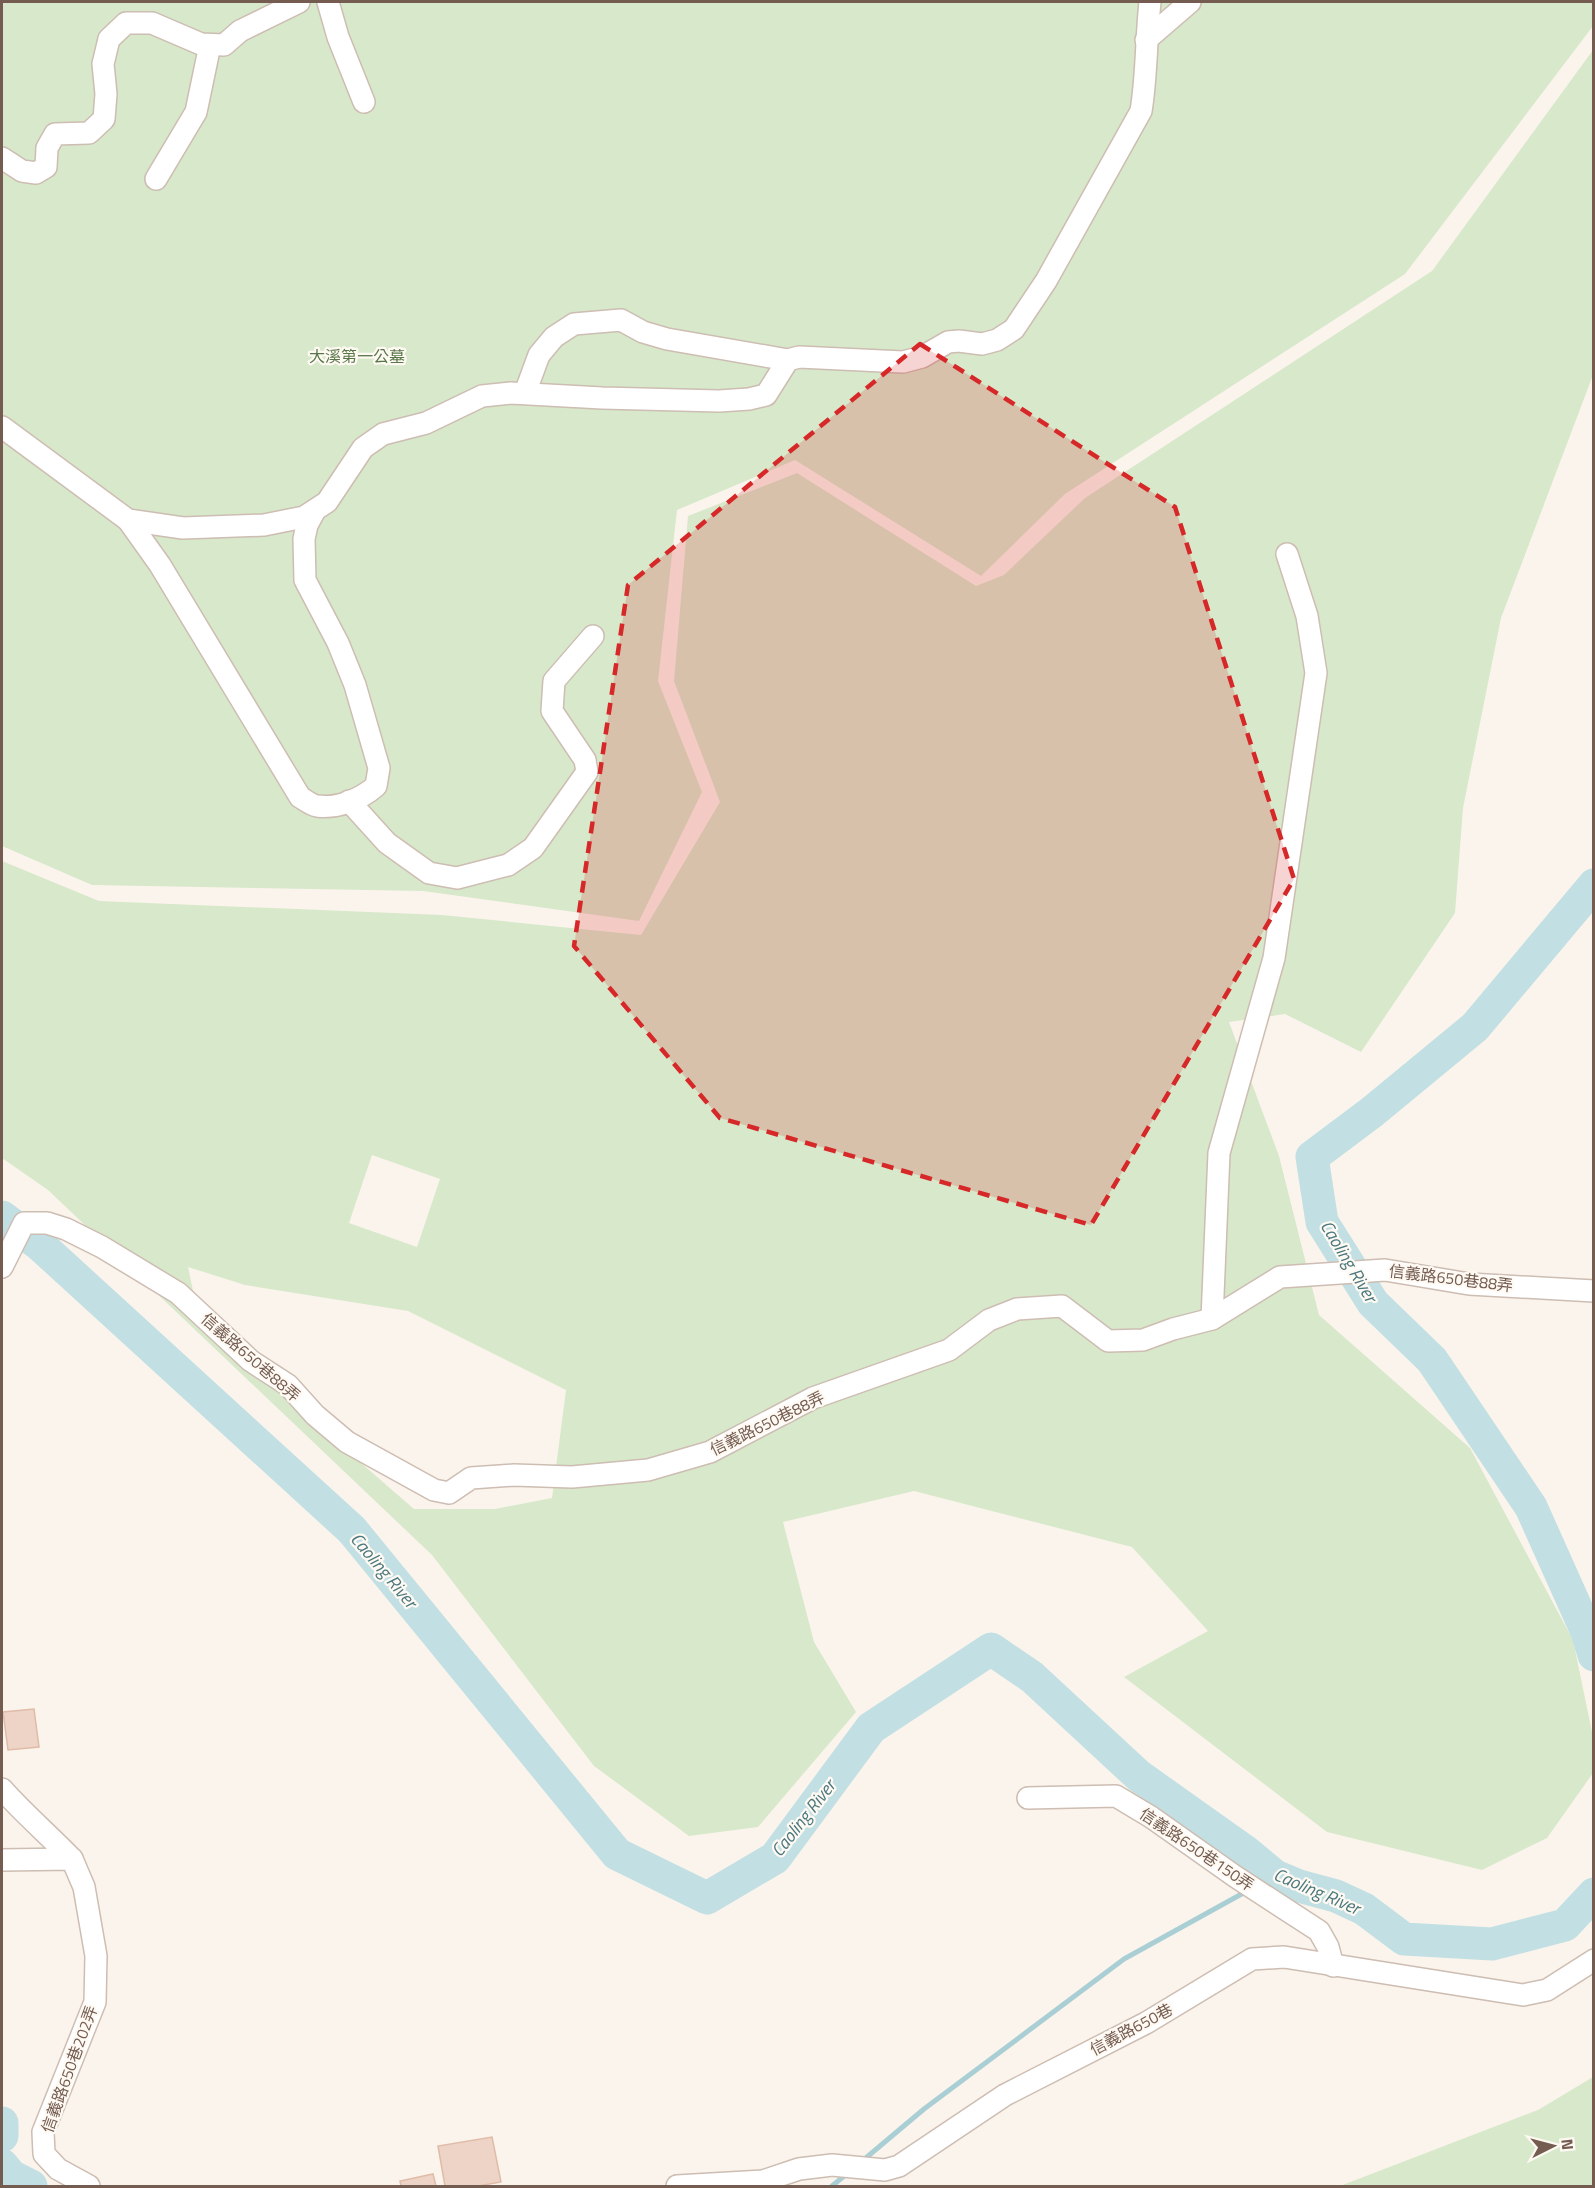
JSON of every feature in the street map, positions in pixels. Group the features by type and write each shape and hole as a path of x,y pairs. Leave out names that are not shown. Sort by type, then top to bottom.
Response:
{"lane":[{"path":"2,158 22,171 36,173 46,167 47,148 55,134 89,133 104,119 106,94 103,64 109,39 126,23 153,23 201,44 224,45 240,31 299,2"},
{"path":"328,2 338,37 364,102"},
{"path":"525,393 539,355 554,337 574,324 621,320 643,332 667,339 788,360 798,357 903,362 922,357 948,342 982,344 997,340 1014,329 1057,262 1141,111 1146,82 1146,39 1150,2"},
{"path":"1146,39 1190,2"},
{"path":"156,179 196,112 210,45"},
{"path":"128,520 183,528 264,525 304,517 327,502 363,448 383,434 426,423 483,396 525,393 602,398 719,401 749,399 766,395 788,360"},
{"path":"2,427 128,520 160,564 300,797 315,806 349,801 364,796 376,786 379,768 355,685 338,644 305,580 304,539 307,525 315,510"},
{"path":"1212,1319 1220,1153 1274,958 1316,673 1307,616 1287,554"},
{"path":"349,801 387,843 429,873 457,878 508,865 533,848 587,772 585,760 552,711 554,681 593,636"},
{"name":"信義路650巷88弄","path":"4,1263 24,1223 47,1223 66,1229 102,1247 178,1293 251,1361 288,1385 315,1415 347,1442 434,1490 449,1493 471,1478 514,1475 572,1477 648,1470 710,1452 813,1398 949,1350 989,1320 1017,1309 1062,1306 1108,1341 1143,1340 1212,1319 1280,1277 1385,1270 1468,1284 1593,1291"},
{"path":"2,1789 29,1819 72,1859"},
{"name":"信義路650巷150弄","path":"1028,1798 1116,1796 1151,1817 1236,1877 1319,1931 1328,1947 1333,1966"},
{"path":"2,1860 72,1859"},
{"name":"信義路650巷202弄","path":"72,1859 84,1887 96,1956 95,2002 43,2132 44,2154 58,2169 89,2187"},
{"name":"信義路650巷","path":"677,2187 763,2181 799,2169 832,2165 881,2175 899,2166 1005,2095 1146,2023 1252,1959 1284,1957 1523,1995 1546,1990 1593,1960"}],"highlighted area":[{"path":"920,344 1175,507 1294,879 1091,1225 720,1118 574,946 628,585"}],"green space":[{"name":"大溪第一公墓","path":"2,2 1593,2 1593,26 1405,274 1065,494 981,576 795,460 677,510 658,681 702,792 639,921 423,891 92,885 2,846"},
{"path":"1593,50 1593,375 1501,618 1463,808 1455,913 1361,1052 1285,1014 1229,1022 1279,1156 1319,1315 1470,1448 1573,1640 1593,1737 1593,1773 1547,1838 1482,1870 1327,1832 1124,1677 1208,1631 1132,1547 914,1491 783,1522 814,1642 856,1712 758,1827 689,1836 594,1766 432,1555 48,1190 2,1158 2,861 99,901 442,915 641,935 720,802 674,681 688,516 797,473 976,586 1004,575 1085,498 1432,271","holes":["372,1155 440,1179 417,1247 349,1223","188,1267 245,1285 408,1311 566,1390 552,1498 495,1509 414,1509 254,1370 196,1305"]},
{"path":"1593,2077 1593,2186 1340,2186 1538,2110"}],"building":[{"path":"34,1709 39,1747 8,1750 3,1712"},
{"path":"492,2137 501,2182 478,2186 445,2186 438,2146"},
{"path":"433,2174 436,2186 401,2186 400,2181"}],"waterway":[{"name":"Caoling River","path":"1594,885 1475,1027 1372,1112 1312,1157 1322,1222 1373,1303 1432,1360 1531,1507 1587,1632 1594,1655"},
{"name":"Caoling River","path":"2,1217 40,1245 352,1530 617,1854 707,1898 775,1858 871,1728 991,1649 1032,1677 1139,1776 1246,1852 1275,1876 1299,1886 1336,1896 1364,1909 1404,1939 1492,1944 1565,1925 1594,1894"},
{"path":"1258,1885 1275,1876"},
{"path":"861,2162 924,2109 1124,1959 1247,1891"},
{"name":"Caoling River","path":"2,2123 2,2136"},
{"name":"Caoling River","path":"2,2165 11,2176 31,2186"},
{"path":"832,2186 849,2172"}]}
